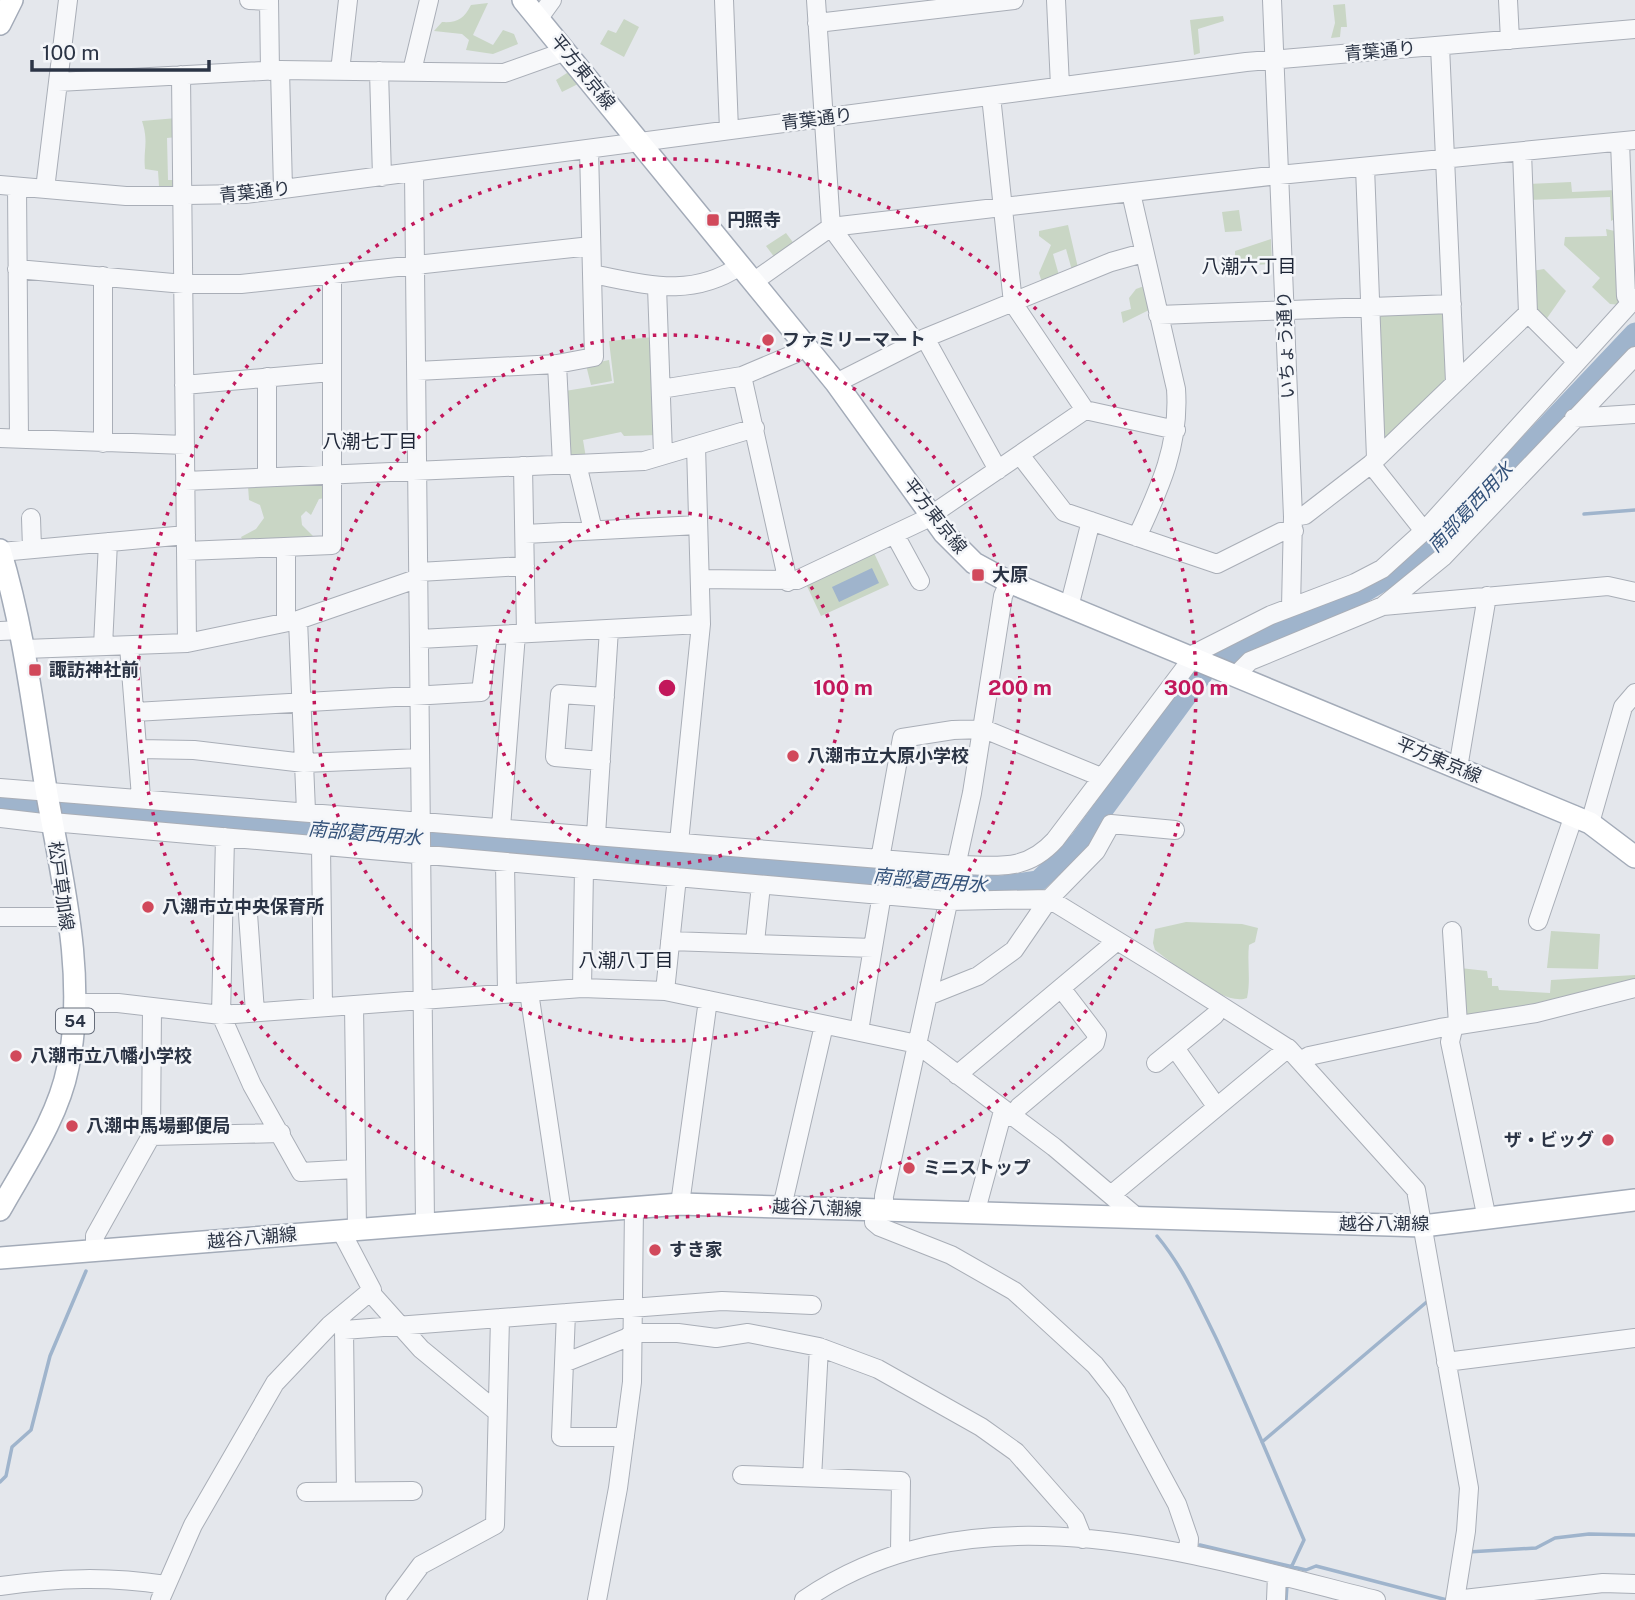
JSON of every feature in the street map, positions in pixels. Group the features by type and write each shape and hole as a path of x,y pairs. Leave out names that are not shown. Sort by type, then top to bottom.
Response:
{"main road":[{"path":"0,24 12,0"},
{"name":"平方東京線","path":"523,0 806,345 944,533 974,562 1009,582 1582,819 1632,849"},
{"name":"松戸草加線","path":"0,551 52,821 76,1003 68,1069 60,1096 0,1210"},
{"name":"越谷八潮線","path":"0,1258 680,1204 1423,1226 1635,1200"}],"street":[{"path":"45,189 68,0"},
{"path":"250,0 269,0 283,189"},
{"path":"340,71 348,0"},
{"path":"412,71 429,0"},
{"path":"538,18 552,0"},
{"path":"724,0 729,131"},
{"path":"816,0 831,227 920,340 998,470"},
{"path":"817,23 1014,0"},
{"path":"1055,0 1060,86"},
{"name":"いちょう通り","path":"1272,0 1293,524 1291,607"},
{"path":"1508,0 1510,40"},
{"name":"青葉通り","path":"9,186 183,197 283,189 1274,60 1635,29"},
{"path":"1440,46 1455,382"},
{"path":"58,82 275,71 503,73 566,51"},
{"path":"379,71 382,177"},
{"path":"181,75 187,643"},
{"path":"991,96 1013,303 1085,410 1176,430"},
{"path":"0,788 502,827 880,859 955,868 1021,864 1033,860 1055,839 1195,657 1211,642 1291,607 1356,583 1382,569 1424,531 1633,300 1626,296 1627,141 1279,175 831,227 746,274 728,274 672,289 593,274"},
{"path":"417,371 557,364 594,357 589,149"},
{"path":"1522,152 1528,313 1576,362"},
{"path":"1365,167 1374,461 1424,531"},
{"path":"414,172 425,1223"},
{"path":"9,186 17,268 19,439"},
{"path":"1131,193 1176,389 1176,430 1171,459 1137,537"},
{"path":"17,268 184,284 241,284 591,246"},
{"path":"836,383 920,340 1111,262 1143,253"},
{"path":"0,551 108,542 286,547 332,545 332,274"},
{"path":"103,275 103,443"},
{"path":"657,287 663,454"},
{"path":"1158,316 1452,304"},
{"path":"1020,455 1064,512 1217,564 1281,532 1374,461 1528,313"},
{"path":"661,390 742,376 794,354 806,345"},
{"path":"1231,673 1250,661 1383,606 1443,557 1635,356"},
{"path":"557,364 569,464 593,530"},
{"path":"184,385 331,372"},
{"path":"742,376 788,582"},
{"path":"267,377 267,477"},
{"path":"700,579 788,582 895,535 932,515 1085,410"},
{"path":"1574,418 1635,414"},
{"path":"185,481 644,461 755,428"},
{"path":"0,438 185,445"},
{"path":"679,842 701,624 696,446"},
{"path":"502,827 526,566 523,466"},
{"path":"31,518 32,548"},
{"path":"1069,607 1091,521"},
{"path":"524,534 698,524"},
{"path":"895,535 920,581"},
{"path":"103,646 108,542"},
{"path":"286,547 301,702 306,811"},
{"path":"15,636 103,646 187,643 292,621 419,575 526,566"},
{"path":"1009,582 1003,596 984,729 949,898 884,1196 874,1222 880,1227 951,1255 1014,1290 1095,1366 1117,1393 1185,1520 1189,1539 1188,1554"},
{"path":"1383,606 1608,586 1635,592"},
{"path":"1458,768 1487,596"},
{"path":"419,639 701,624"},
{"path":"596,835 609,629"},
{"path":"135,712 481,692 488,636"},
{"path":"129,646 141,797"},
{"path":"1538,921 1582,819 1623,707 1635,693"},
{"path":"601,761 555,757 560,694 605,697"},
{"path":"880,859 902,738 953,730 984,729 1101,777"},
{"path":"139,748 194,750 304,763 420,758"},
{"path":"0,818 761,885 949,898 1049,899 1294,1054 1416,1191 1469,1488 1466,1531 1455,1600 1600,1592 1635,1584"},
{"path":"928,996 978,976 1014,950 1049,899 1096,851 1111,824 1175,830"},
{"path":"225,837 221,1014 252,1085 301,1172 355,1169"},
{"path":"321,846 323,1007"},
{"path":"505,862 507,993"},
{"path":"582,988 584,869"},
{"path":"665,991 677,877"},
{"path":"755,942 761,885"},
{"path":"859,1031 882,894"},
{"path":"247,914 254,1012"},
{"path":"0,918 66,918"},
{"path":"1450,933 1456,1025 1450,1042 1487,1219"},
{"path":"670,941 873,948"},
{"path":"957,1075 1117,941"},
{"path":"76,1003 221,1014 582,988 665,991 917,1044 1139,1219"},
{"path":"975,1214 1007,1114 1095,1043 1097,1035 1060,988"},
{"path":"1111,1195 1216,1106 1294,1054 1308,1056 1456,1025 1536,1013 1635,988"},
{"path":"529,992 562,1213"},
{"path":"680,1204 709,1000"},
{"path":"354,1005 355,1169 349,1230 370,1292 399,1327 496,1411"},
{"path":"95,1250 95,1236 150,1136 152,1008"},
{"path":"1156,1063 1215,1016"},
{"path":"782,1207 824,1025"},
{"path":"1175,1048 1216,1106"},
{"path":"150,1136 281,1133"},
{"path":"597,1600 632,1382 634,1207"},
{"path":"0,1586 70,1577 104,1577 163,1592 193,1525 255,1413 275,1383 330,1325 370,1292"},
{"path":"346,1492 344,1330 722,1301 812,1305"},
{"path":"566,1313 561,1437 625,1437"},
{"path":"395,1600 421,1565 495,1525 500,1318"},
{"path":"564,1363 631,1335 678,1333 716,1338 748,1333 819,1347 878,1369 954,1411 1007,1446 1075,1519 1083,1539"},
{"path":"1446,1362 1635,1338"},
{"path":"812,1478 819,1347"},
{"path":"742,1475 901,1481 900,1552"},
{"path":"306,1492 414,1491"},
{"path":"804,1600 853,1570 900,1552 949,1539 985,1537 1083,1539 1132,1544 1188,1554 1376,1600"},
{"path":"1276,1600 1277,1575"}],"green space":[{"path":"488,3 473,35 493,45 503,30 514,34 518,44 493,54 466,50 469,40 462,34 434,31 442,22 460,19 471,5"},
{"path":"1345,4 1347,27 1341,27 1340,37 1331,38 1335,23 1333,5"},
{"path":"1223,16 1224,21 1198,29 1200,53 1194,55 1190,20"},
{"path":"624,19 639,27 624,57 600,44 608,30 616,33"},
{"path":"564,59 582,82 562,92 556,80 567,73"},
{"path":"177,118 177,137 167,138 168,180 177,180 177,186 159,186 158,171 145,169 142,121"},
{"path":"1571,182 1572,192 1617,190 1618,217 1611,221 1610,197 1528,200 1528,184"},
{"path":"1239,210 1242,231 1225,232 1222,212"},
{"path":"1068,225 1079,272 1073,274 1066,249 1053,254 1060,279 1043,286 1039,273 1051,245 1039,236 1039,231"},
{"path":"1606,229 1619,232 1622,305 1610,304 1592,287 1600,278 1564,245 1565,237 1607,236"},
{"path":"786,233 795,245 775,258 766,246"},
{"path":"1271,239 1272,264 1235,266 1235,251"},
{"path":"1544,269 1566,291 1545,321 1534,311 1532,271"},
{"path":"1147,285 1153,308 1123,323 1121,312 1131,309 1129,298 1136,289"},
{"path":"1380,311 1447,313 1450,381 1387,441 1381,440 1375,316"},
{"path":"654,337 658,435 624,436 621,432 583,440 586,458 567,459 565,391 614,383 609,341"},
{"path":"609,360 612,381 591,385 586,365"},
{"path":"325,483 325,498 319,499 311,515 306,511 301,516 302,525 314,537 243,541 241,537 256,529 264,518 260,505 249,500 248,486"},
{"path":"874,553 889,585 821,616 806,584"},
{"path":"1186,922 1242,924 1258,928 1255,942 1249,945 1247,998 1237,999 1213,991 1155,950 1155,929"},
{"path":"1551,931 1600,934 1598,969 1547,968"},
{"path":"1460,968 1487,971 1488,978 1492,978 1492,986 1498,986 1499,990 1550,993 1551,980 1635,975 1635,982 1539,1006 1466,1019"}],"water":[{"path":"872,568 879,583 839,602 832,587"}],"waterway":[{"name":"南部葛西用水","path":"0,802 1002,886 1038,881 1080,841 1207,668 1230,654 1339,607 1424,556 1635,333"},
{"path":"1584,514 1635,510"},
{"path":"1157,1236 1182,1272 1216,1338 1304,1540 1290,1570"},
{"path":"0,1482 6,1476 12,1447 31,1430 50,1356 86,1271"},
{"path":"1262,1442 1429,1300"},
{"path":"1468,1552 1536,1548 1555,1538 1589,1534 1635,1535"},
{"path":"1200,1545 1306,1570 1316,1566 1447,1600"},
{"path":"1286,1600 1287,1585"}],"place":[{"name":"円照寺","path":"713,220"},
{"name":"ファミリーマート","path":"768,340"},
{"name":"大原","path":"978,575"},
{"name":"諏訪神社前","path":"35,670"},
{"name":"八潮市立大原小学校","path":"793,756"},
{"name":"八潮市立中央保育所","path":"148,907"},
{"name":"八潮市立八幡小学校","path":"16,1056"},
{"name":"八潮中馬場郵便局","path":"72,1126"},
{"name":"ザ・ビッグ","path":"1608,1140"},
{"name":"ミニストップ","path":"909,1168"},
{"name":"すき家","path":"655,1250"}],"district":[{"name":"八潮六丁目","path":"1249,266"},
{"name":"八潮七丁目","path":"370,441"},
{"name":"八潮八丁目","path":"626,960"}]}
